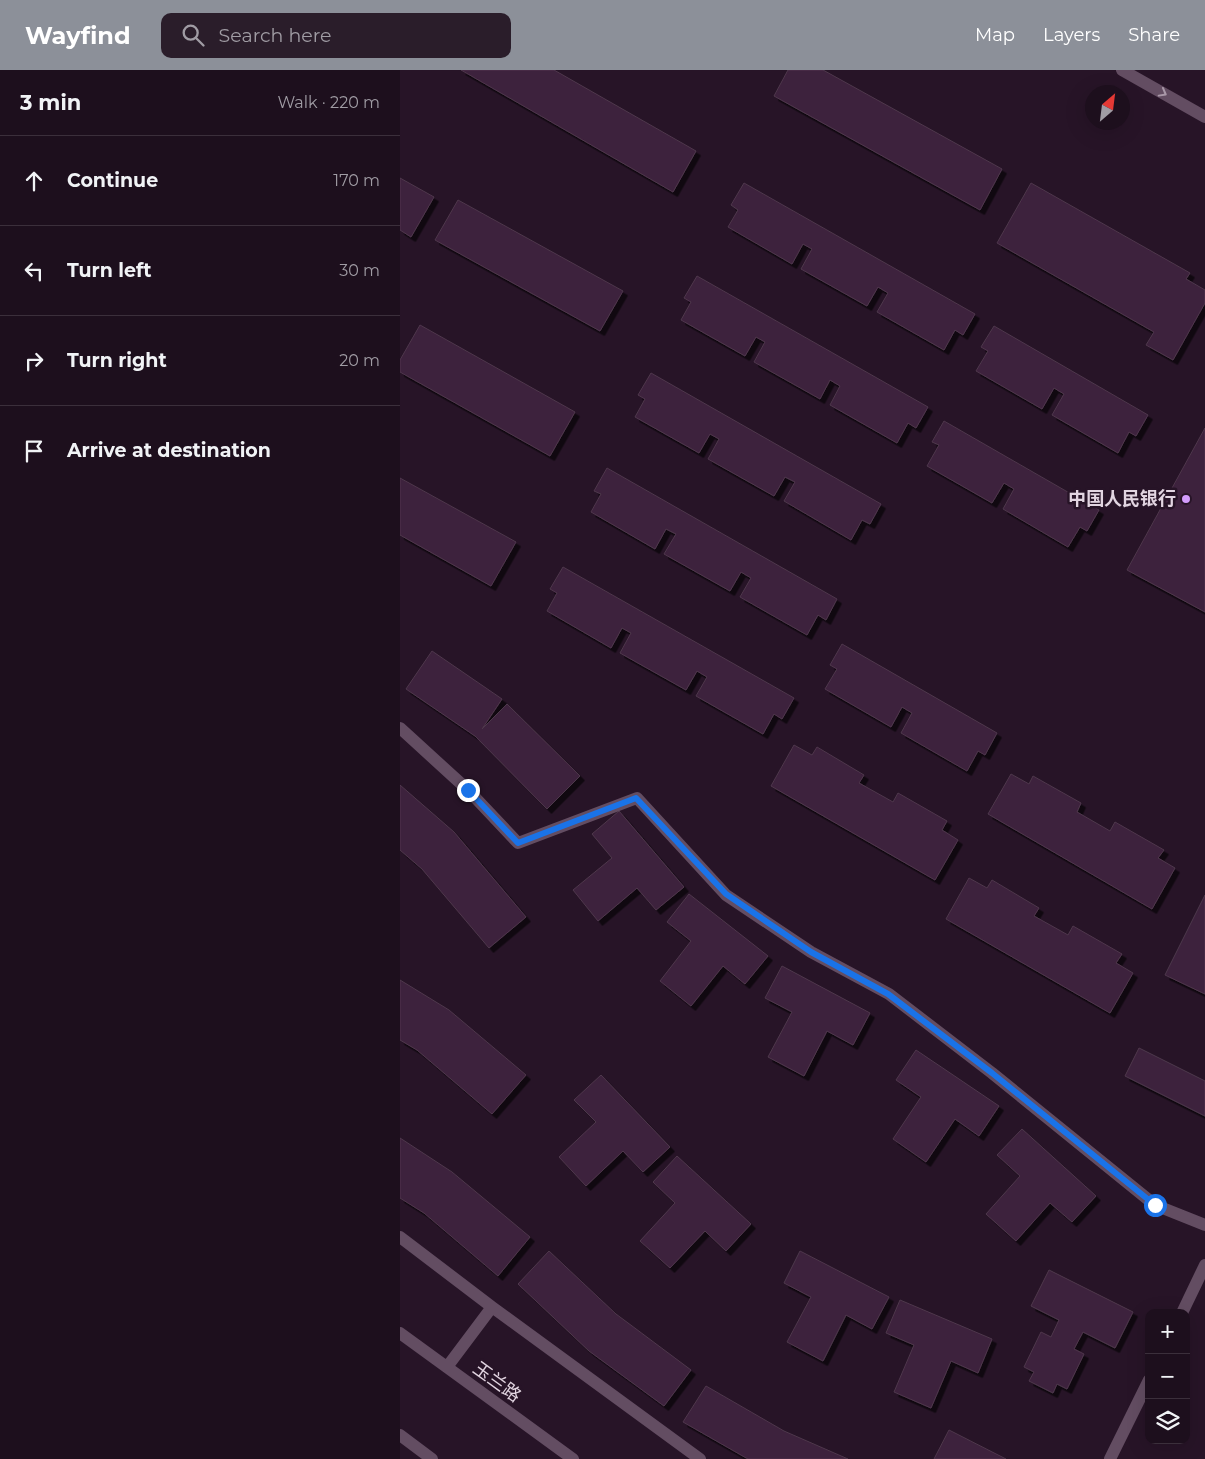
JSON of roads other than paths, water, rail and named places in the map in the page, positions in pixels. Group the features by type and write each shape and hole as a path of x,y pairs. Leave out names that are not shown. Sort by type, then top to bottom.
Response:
{"street":[{"path":"1122,70 1205,117"},
{"path":"400,728 468,790 518,843 636,798 726,894 811,952 888,994 992,1073 1155,1205 1205,1225"},
{"path":"400,1237 492,1307 700,1459"},
{"path":"1184,1309 1205,1265"},
{"path":"447,1367 492,1307"},
{"name":"玉兰路","path":"400,1333 573,1459"},
{"path":"1110,1459 1145,1388"},
{"path":"400,1435 432,1459"}],"place":[{"name":"中国人民银行","path":"1186,499"}]}
